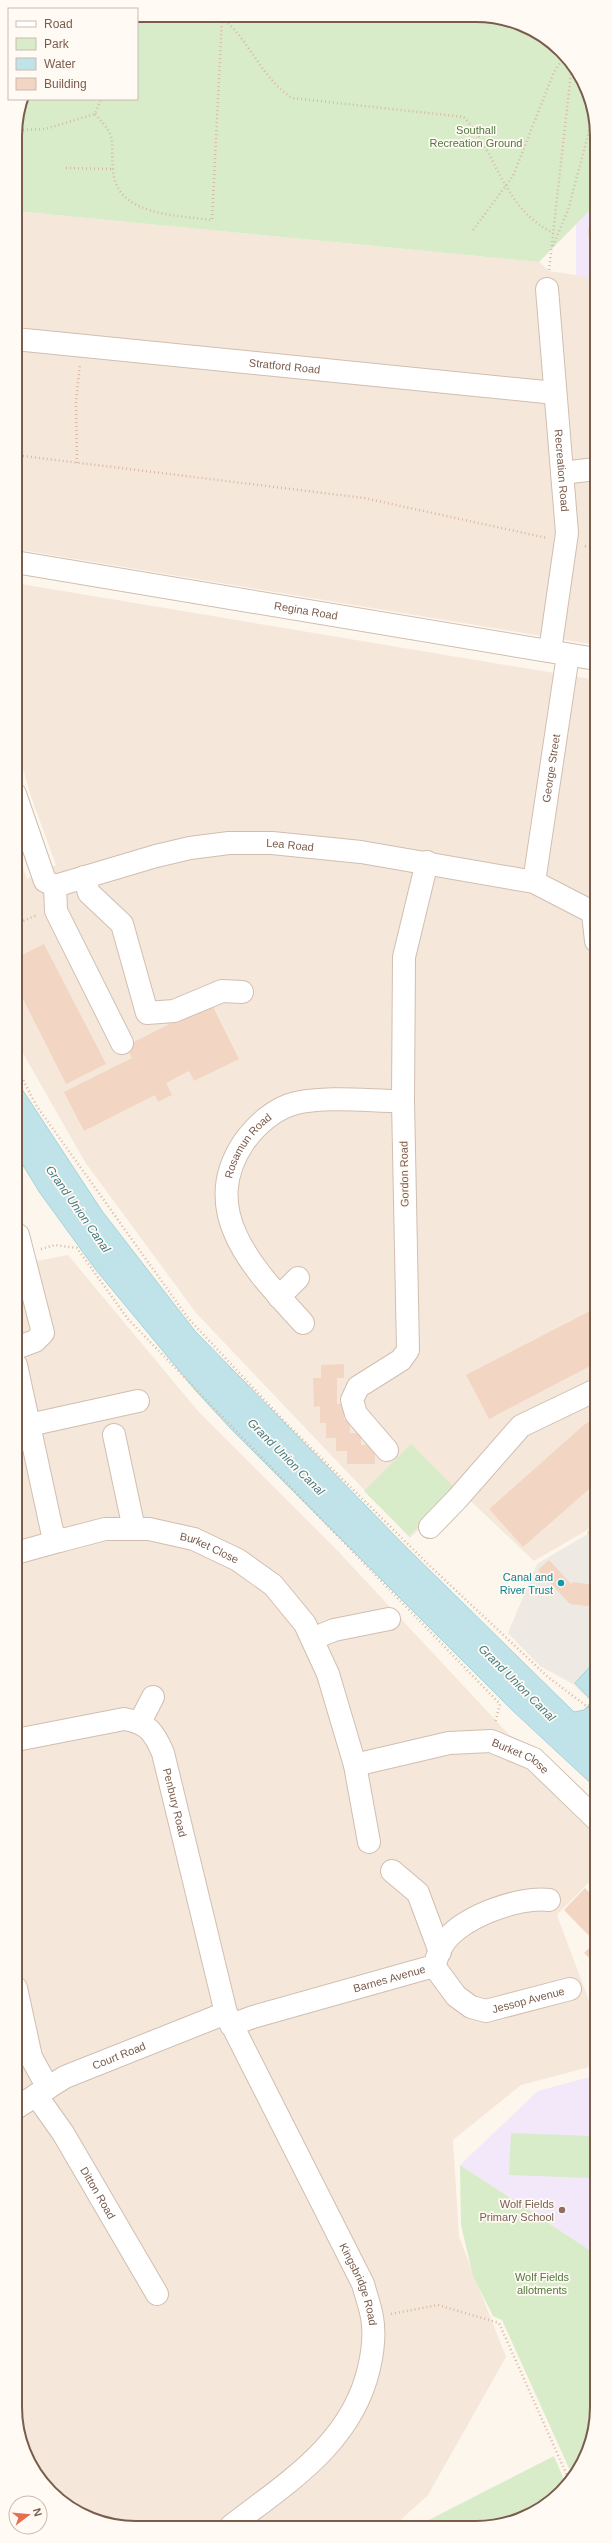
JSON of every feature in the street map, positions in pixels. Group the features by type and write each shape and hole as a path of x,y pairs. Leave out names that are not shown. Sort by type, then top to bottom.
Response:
{"street":[{"name":"Recreation Road","path":"547,289 566,542 559,653"},
{"name":"Stratford Road","path":"22,340 555,393"},
{"path":"562,473 590,470"},
{"name":"Regina Road","path":"22,563 590,658"},
{"name":"George Street","path":"534,882 559,653"},
{"path":"22,813 44,881 53,886 56,911 122,1043"},
{"name":"Lea Road","path":"53,886 156,856 229,843 313,846 427,862 534,882 590,911"},
{"name":"Gordon Road","path":"387,1450 356,1414 352,1400 358,1387 401,1360 408,1350 403,1101 404,957 427,862"},
{"path":"84,877 89,893 122,924 147,1013 174,1011 222,991 242,992"},
{"name":"Rosamun Road","path":"303,1323 279,1297 244,1254 233,1230 227,1206 227,1181 234,1156 251,1131 272,1114 295,1103 322,1101 403,1101"},
{"path":"22,1249 43,1333 35,1341 22,1346"},
{"path":"279,1297 298,1278"},
{"path":"22,1393 52,1531 59,1541"},
{"path":"430,1526 458,1499 520,1426 590,1393"},
{"path":"29,1425 138,1401"},
{"path":"114,1435 134,1529"},
{"name":"Burket Close","path":"22,1551 105,1529 150,1529 194,1539 238,1560 273,1585 305,1624 328,1674 355,1765 369,1842"},
{"path":"312,1639 334,1630 388,1619"},
{"path":"22,1739 124,1719 140,1722 153,1697"},
{"name":"Penbury Road","path":"140,1722 155,1736 163,1753 228,2019"},
{"name":"Burket Close","path":"355,1765 449,1743 491,1741 534,1760 590,1814"},
{"name":"Jessop Avenue","path":"392,1871 418,1893 437,1959 456,1996 471,2007 486,2011 570,1989"},
{"path":"437,1959 442,1945 461,1926 487,1912 512,1903 534,1898 548,1900"},
{"name":"Barnes Avenue","path":"228,2019 253,2017 437,1959"},
{"path":"22,2014 42,2091"},
{"name":"Court Road","path":"22,2104 65,2077 228,2019"},
{"name":"Kingsbridge Road","path":"228,2019 364,2284 372,2316 374,2348 367,2377 355,2409 337,2436 313,2462 237,2521"},
{"name":"Ditton Road","path":"42,2091 63,2133 157,2294"}],"path":[{"path":"95,114 109,129 114,145 112,169 115,186 125,199 154,213 212,220 222,22"},
{"path":"228,22 236,29 277,88 292,98 464,117 477,132 504,187 536,224 553,233"},
{"path":"473,230 513,176 554,72 562,60"},
{"path":"547,289 571,72"},
{"path":"22,130 45,129 95,114 102,100"},
{"path":"551,250 568,210 590,129"},
{"path":"66,168 112,169"},
{"path":"77,463 76,402 82,346"},
{"path":"22,456 364,498 566,542"},
{"path":"22,1078 36,1105 188,1318 286,1423 424,1560 548,1677 590,1708"},
{"path":"22,1245 55,1245 76,1248 128,1319 500,1704 491,1741"},
{"path":"387,2315 438,2305 499,2323 567,2476"}],"shaded area":[{"path":"590,205 590,277 576,276 576,218"},
{"path":"22,212 539,262 549,271 590,277 590,644 22,550"},
{"path":"22,584 590,679 590,1528 534,1561 459,1490 410,1538 196,1313 85,1162 22,1052 22,864 27,879 56,865 30,794 22,765"},
{"path":"68,1255 198,1411 335,1548 590,1821 590,1881 557,1915 590,2003 590,2067 521,2085 453,2140 459,2237 506,2357 428,2495 400,2521 128,2521 113,2519 99,2515 79,2506 61,2493 41,2471 28,2444 24,2430 22,2407 22,1264"},
{"path":"590,1533 590,1700 573,1684 540,1666 508,1633 537,1564"},
{"name":"Wolf Fields Primary School","path":"590,2077 590,2250 460,2165 538,2091"}],"green space":[{"name":"Southall Recreation Ground","path":"138,22 476,22 499,24 513,28 546,45 557,55 571,72 581,92 589,121 590,210 539,262 22,212 22,128 26,106 28,100 138,100"},
{"path":"411,1444 456,1489 409,1536 364,1491"},
{"path":"511,2133 590,2136 589,2178 509,2175"},
{"name":"Wolf Fields allotments","path":"460,2165 590,2250 590,2415 584,2444 570,2471 502,2320 493,2316 473,2276 461,2225"},
{"path":"554,2456 564,2480 540,2502 513,2515 491,2520 427,2521"}],"water":[{"name":"Grand Union Canal","path":"22,1089 102,1211 195,1331 405,1546 574,1712 584,1710 590,1703 590,1782 513,1711 231,1429 196,1391 96,1270 40,1193 22,1164"},
{"path":"590,1667 590,1699 575,1683"}],"building":[{"path":"588,229 590,229 590,258"},
{"path":"44,944 106,1064 66,1084 22,997 22,955"},
{"path":"211,1003 239,1059 194,1081 189,1071 166,1083 172,1095 158,1102 155,1095 84,1131 64,1092 132,1058 126,1046"},
{"path":"590,1311 590,1366 489,1419 466,1375"},
{"path":"344,1364 344,1378 337,1378 337,1404 344,1404 344,1420 350,1420 350,1433 361,1433 361,1445 375,1444 375,1464 347,1464 347,1451 336,1451 336,1438 326,1438 326,1423 320,1423 320,1406 314,1407 313,1378 321,1378 321,1365"},
{"path":"590,1421 590,1488 523,1547 489,1509 585,1424"},
{"path":"590,1530 590,1538 587,1532"},
{"name":"Canal and River Trust","path":"549,1560 572,1585 572,1582 590,1584 590,1606 570,1604 538,1570"},
{"path":"585,1888 590,1893 590,1937 564,1910"},
{"path":"590,1947 590,1959 584,1953"}],"place":[{"name":"Canal and River Trust","path":"561,1583"},
{"name":"Wolf Fields Primary School","path":"562,2210"}]}
